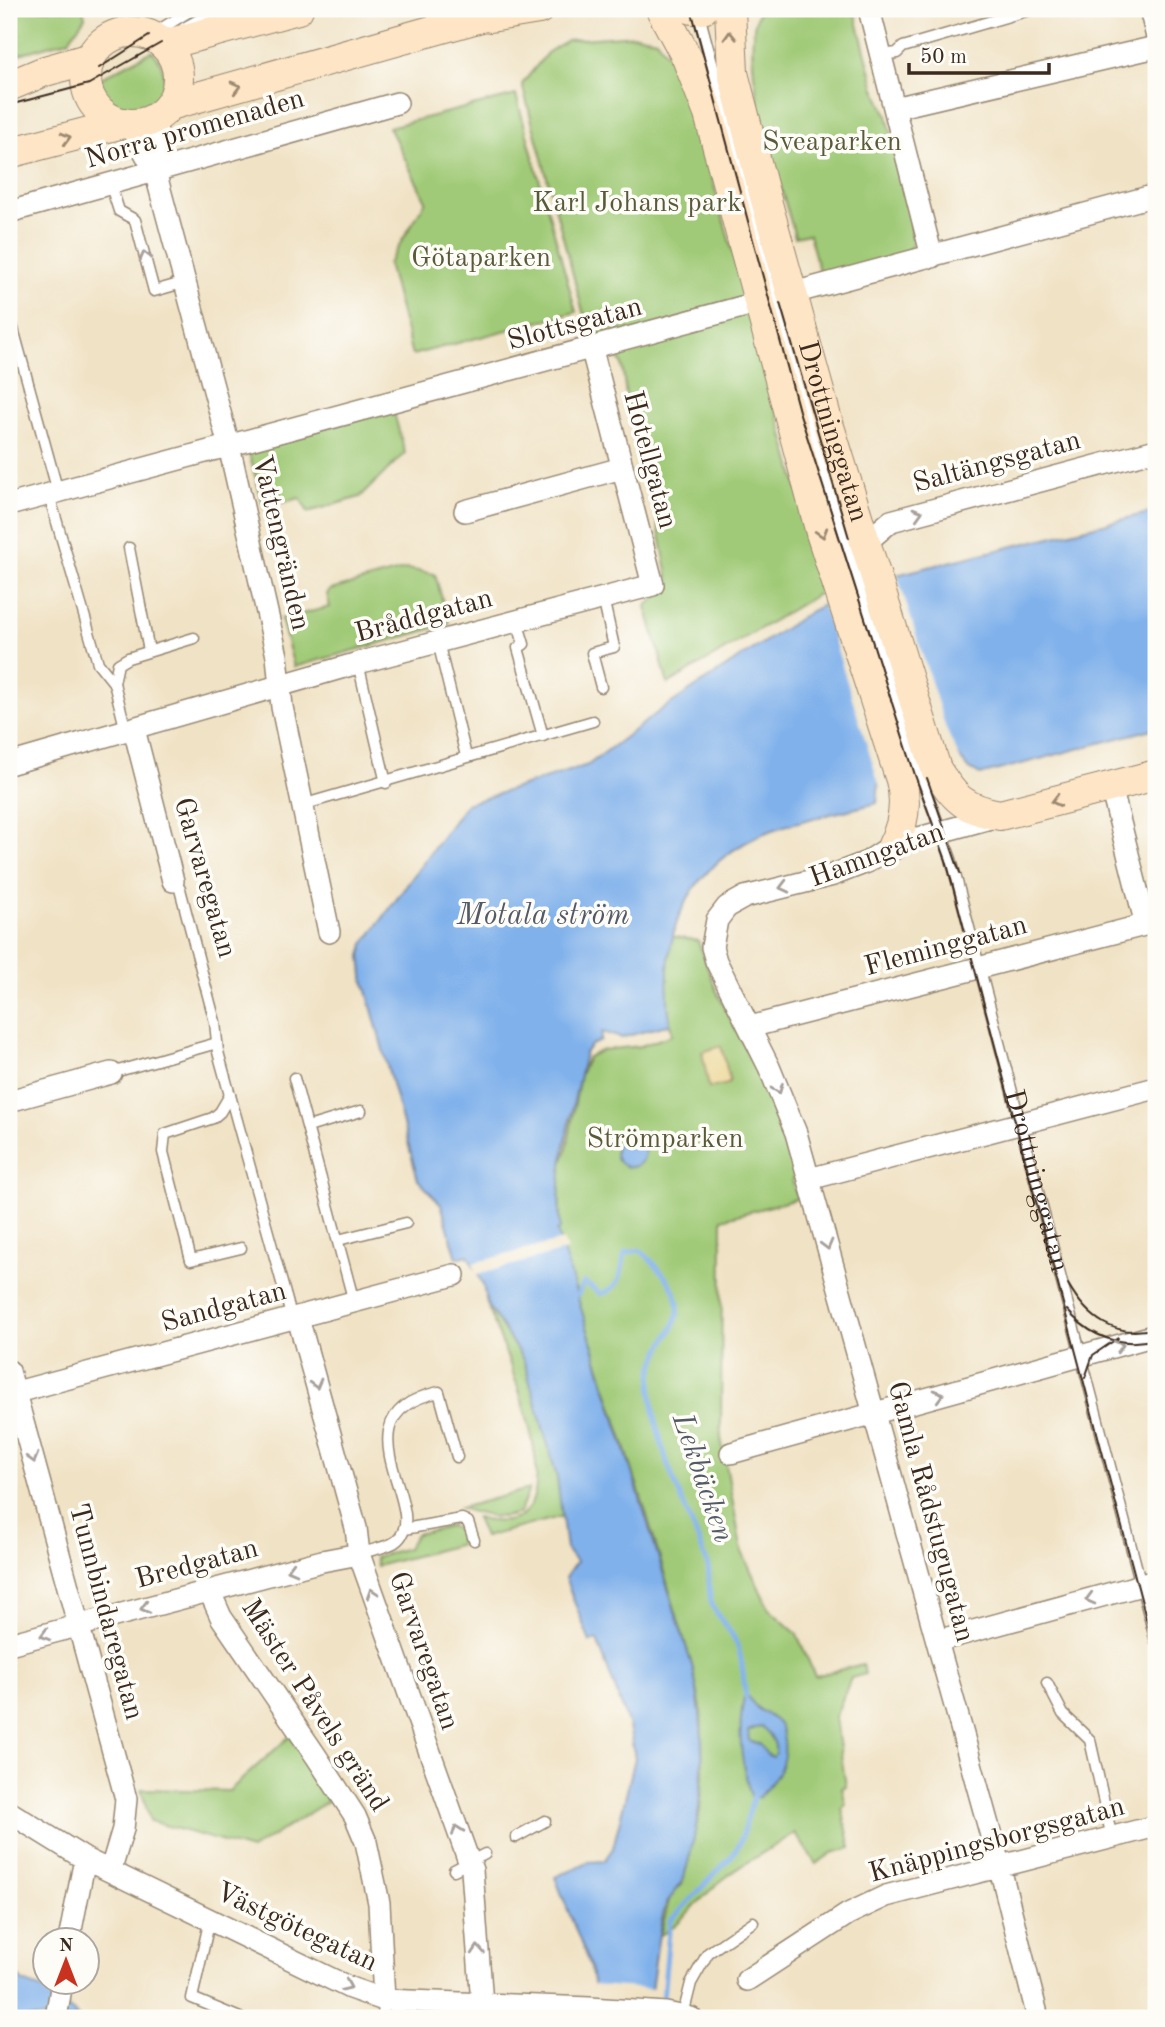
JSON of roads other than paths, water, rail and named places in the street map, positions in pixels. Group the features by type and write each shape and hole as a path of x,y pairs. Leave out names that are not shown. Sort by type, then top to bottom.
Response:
{"main road":[{"path":"9,86 45,71 91,58 111,38 127,33 158,41 298,9"},
{"name":"Norra promenaden","path":"9,153 145,117 509,9"},
{"name":"Norra promenaden","path":"479,19 539,9"},
{"path":"678,11 703,9"},
{"name":"Drottninggatan","path":"730,9 733,73 775,298"},
{"name":"Drottninggatan","path":"678,11 687,58 775,298 856,562 913,779 893,845"},
{"path":"91,58 87,75 92,99 102,112 145,117 177,89 177,71 158,41"},
{"name":"Hamngatan","path":"1000,815 1156,775"},
{"name":"Drottninggatan","path":"913,779 976,811 1000,815"}],"street":[{"path":"869,9 932,257"},
{"path":"1150,9 1156,33"},
{"path":"895,111 902,106 1156,47"},
{"name":"Norra promenaden","path":"9,212 397,103"},
{"name":"Vattengränden","path":"145,117 155,171 229,446 277,656 280,688 328,932"},
{"name":"Slottsgatan","path":"9,505 229,446 417,400 775,298 1156,195"},
{"name":"Hotellgatan","path":"592,350 653,585"},
{"name":"Saltängsgatan","path":"856,562 871,538 891,521 1024,483 1156,450"},
{"path":"466,511 622,468"},
{"name":"Bråddgatan","path":"9,764 438,642 475,625 517,621 653,585"},
{"name":"Garvaregatan","path":"130,730 173,881"},
{"path":"1111,787 1151,924"},
{"name":"Hamngatan","path":"750,1027 723,978 712,947 717,919 727,907 745,897 833,875 867,862 893,845 1000,815"},
{"name":"Fleminggatan","path":"750,1027 1151,924"},
{"name":"Gamla Rådstugugatan","path":"750,1027 796,1133 1000,1868 1038,2018"},
{"path":"9,1101 111,1073"},
{"path":"809,1179 1156,1088"},
{"name":"Sandgatan","path":"12,1393 454,1275"},
{"name":"Garvaregatan","path":"295,1319 356,1528 359,1554 389,1618 436,1748 469,1862 482,2004"},
{"path":"731,1453 1156,1335"},
{"name":"Tunnbindaregatan","path":"9,1371 12,1393 80,1625 127,1809 111,1869"},
{"name":"Bredgatan","path":"9,1644 322,1561 359,1554"},
{"path":"937,1641 1149,1583"},
{"name":"Mäster Påvels gränd","path":"210,1591 221,1617 317,1756 355,1816 366,1842 379,1903 384,2009"},
{"name":"Västgötegatan","path":"9,1812 85,1859 111,1869 350,1988 384,2009 482,2004 680,2015"},
{"name":"Knäppingsborgsgatan","path":"747,1980 848,1914 886,1896 1156,1826"},
{"path":"72,1926 85,1859"}],"lane":[{"path":"158,41 193,9"},
{"path":"158,41 219,9"},
{"path":"881,55 897,53 903,47 1033,9"},
{"path":"110,183 119,211 135,220 154,290 186,282"},
{"path":"9,314 98,663 114,683 130,730"},
{"path":"129,548 149,651"},
{"name":"Drottninggatan","path":"856,562 904,724 913,779 942,831 1023,1122 1082,1356 1149,1583 1156,1642"},
{"path":"601,687 592,653 614,647 603,598"},
{"path":"517,621 524,644 518,648 543,736"},
{"path":"114,683 118,664 149,651 194,638"},
{"path":"438,642 466,757"},
{"path":"358,663 386,783"},
{"path":"302,805 386,783 593,721"},
{"name":"Garvaregatan","path":"173,881 180,889 215,1022 217,1043 230,1095 295,1319"},
{"path":"111,1073 217,1043"},
{"path":"294,1078 354,1302"},
{"path":"230,1095 213,1118 165,1134 163,1152 191,1260 241,1248"},
{"path":"308,1127 361,1111"},
{"path":"338,1240 406,1223"},
{"path":"359,1554 395,1542 404,1528 405,1514 389,1451 389,1426 399,1412 417,1397 439,1392 457,1457"},
{"path":"404,1528 462,1518 468,1522 474,1540"},
{"path":"1047,1683 1063,1714 1090,1740 1112,1838"},
{"path":"516,1837 545,1821"},
{"path":"210,1919 192,1998 240,2018"},
{"path":"680,2015 691,1983 708,1953 753,1922"}],"water":[{"name":"Motala ström","path":"1156,511 1156,728 980,775 968,768 958,756 879,782 877,803 799,822 758,836 731,852 709,870 692,891 680,914 672,938 668,965 670,1024 621,1038 602,1032 601,1041 591,1045 585,1053 562,1162 560,1229 557,1231 693,1669 702,1749 696,1828 683,1880 664,1911 651,1991 598,2018 591,1969 555,1877 588,1862 604,1861 613,1848 635,1758 629,1726 597,1640 590,1642 565,1578 576,1562 566,1549 557,1477 524,1361 487,1304 483,1285 468,1255 457,1258 441,1204 418,1180 363,976 361,956 364,944 466,804 588,765 661,710 811,611 857,588 896,575"},
{"path":"630,1137 641,1141 645,1152 641,1163 630,1167 619,1163 615,1152 619,1141"},
{"path":"745,1692 756,1706 778,1723 783,1734 783,1762 759,1798 751,1796 744,1770 740,1731","holes":["761,1726 775,1744 773,1757 767,1755 760,1744 749,1741 748,1731"]},
{"path":"9,1967 23,1982 32,1985 32,1996 55,1996 79,2018 9,2018"}],"waterway":[{"name":"Lekbäcken","path":"578,1295 584,1282 601,1294 613,1288 619,1279 625,1253 640,1250 664,1275 676,1294 678,1310 674,1324 658,1354 653,1372 655,1418 674,1480 707,1562 712,1604 738,1646 746,1697"},
{"name":"Lekbäcken","path":"662,2008 670,1921 731,1857 740,1843 755,1792"}],"tram line":[{"path":"691,9 799,411 915,775 946,860 1156,1656"},
{"path":"99,68 149,36"},
{"path":"9,105 89,84 161,43"},
{"path":"780,303 849,538"},
{"path":"927,778 960,873"},
{"path":"1068,1284 1084,1307 1104,1323 1128,1331 1156,1328"},
{"path":"1067,1310 1086,1328 1107,1338 1130,1342 1156,1339"},
{"path":"1085,1378 1093,1355 1118,1338"}],"park label":[{"name":"Sveaparken","path":"832,143"},
{"name":"Karl Johans park","path":"637,204"},
{"name":"Götaparken","path":"481,259"},
{"name":"Strömparken","path":"665,1140"}]}
